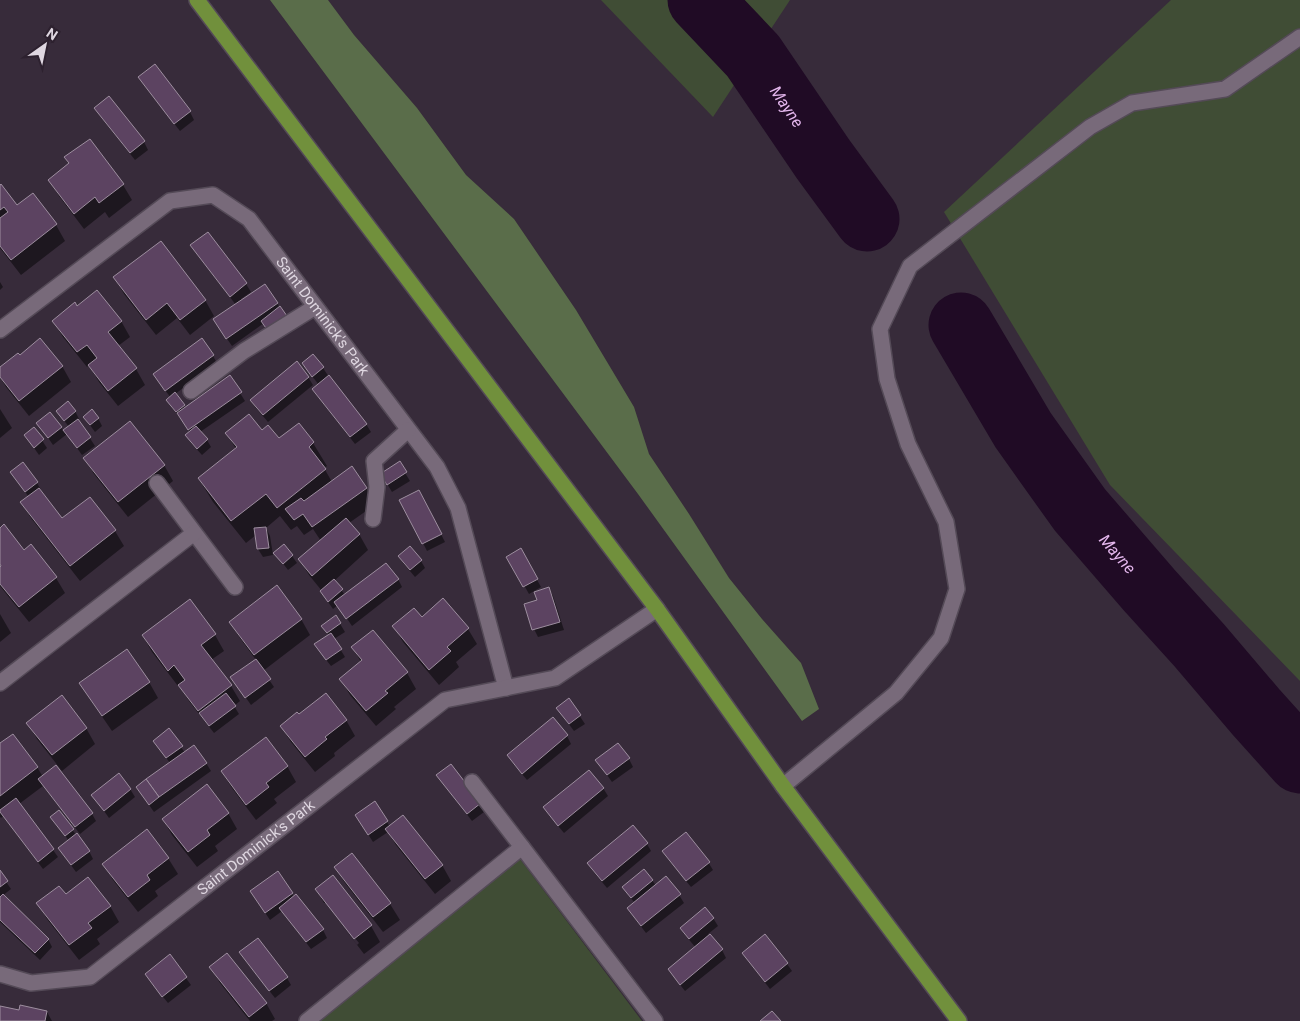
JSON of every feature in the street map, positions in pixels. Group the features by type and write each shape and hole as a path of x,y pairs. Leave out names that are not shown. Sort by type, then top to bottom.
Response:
{"main road":[{"path":"197,0 657,609 783,786 959,1021"}],"street":[{"path":"783,786 896,693 941,638 957,588 946,522 908,444 887,379 880,329 910,266 1090,127 1132,103 1225,89 1300,37"},
{"name":"Saint Dominick's Park","path":"0,330 170,201 213,195 248,219 437,467 458,508 506,688"},
{"path":"191,391 244,351 315,307"},
{"path":"373,519 377,488 374,462 408,430"},
{"path":"157,483 235,587"},
{"path":"0,683 194,532"},
{"name":"Saint Dominick's Park","path":"0,974 32,983 90,976 445,700 555,678 657,609"},
{"path":"472,782 655,1021"},
{"path":"307,1021 522,847"}],"green space":[{"path":"270,0 328,0 354,35 417,108 466,175 514,219 576,310 634,407 649,454 729,578 801,663 819,709 802,721 638,494"},
{"path":"601,0 790,0 713,117"},
{"path":"1171,0 1300,0 1300,681 1110,485 944,212"},
{"path":"517,855 642,1021 308,1021"}],"building":[{"path":"155,64 191,111 174,124 138,77"},
{"path":"109,96 145,141 130,153 94,108"},
{"path":"90,139 124,184 99,203 95,197 74,214 48,180 69,163 64,157"},
{"path":"1,184 17,205 33,193 57,224 11,260 0,246 0,218 8,212 4,207 0,210"},
{"path":"208,232 247,283 230,297 190,245"},
{"path":"161,241 206,300 180,320 167,303 146,320 113,277"},
{"path":"265,284 278,303 226,339 213,319"},
{"path":"97,290 122,321 108,332 137,368 108,391 88,365 97,358 87,345 77,352 52,321 75,302 77,306"},
{"path":"280,306 287,316 268,331 261,321"},
{"path":"40,338 63,366 19,401 0,377 0,367 18,353 20,355"},
{"path":"202,338 214,355 165,391 153,374"},
{"path":"313,354 324,367 312,377 302,363"},
{"path":"297,361 309,377 263,415 250,400"},
{"path":"230,375 242,392 188,430 177,413"},
{"path":"329,375 367,424 350,437 312,389"},
{"path":"175,392 185,405 176,412 166,400"},
{"path":"68,401 76,411 64,421 56,411"},
{"path":"92,409 99,418 90,425 83,417"},
{"path":"50,412 62,427 48,438 36,423"},
{"path":"249,414 262,430 268,425 279,438 299,423 314,442 309,447 326,469 277,508 266,494 231,521 198,478 237,447 225,433"},
{"path":"78,419 91,437 77,448 63,430"},
{"path":"130,421 165,465 118,502 83,458"},
{"path":"196,426 208,439 197,449 185,435"},
{"path":"34,427 44,439 34,448 24,435"},
{"path":"400,461 407,472 387,485 380,474"},
{"path":"23,462 38,482 25,492 10,472"},
{"path":"352,466 367,488 312,527 303,514 294,520 285,509 301,498 304,501"},
{"path":"39,488 62,518 90,497 116,530 70,566 20,502"},
{"path":"419,490 442,534 422,544 399,500"},
{"path":"346,518 360,534 312,576 298,559"},
{"path":"4,524 24,550 31,544 57,577 19,607 0,584 0,528"},
{"path":"266,527 269,548 257,549 254,528"},
{"path":"284,544 293,555 283,564 273,553"},
{"path":"410,546 422,560 410,570 398,556"},
{"path":"521,548 538,579 523,587 506,557"},
{"path":"386,563 399,579 346,619 334,602"},
{"path":"334,579 343,589 328,602 320,591"},
{"path":"277,585 302,619 254,655 229,622"},
{"path":"549,587 560,622 532,630 524,604 537,600 534,592"},
{"path":"443,598 469,628 447,647 451,651 429,670 392,626 414,608 422,617"},
{"path":"190,599 216,634 201,645 232,685 198,711 178,685 185,680 174,665 168,671 142,635"},
{"path":"336,615 341,623 327,633 321,626"},
{"path":"373,630 408,672 385,691 388,693 366,711 339,679 362,660 351,647"},
{"path":"331,633 342,649 326,660 314,644"},
{"path":"127,649 150,682 102,716 79,683"},
{"path":"256,659 271,679 245,698 230,677"},
{"path":"226,693 236,706 209,726 199,713"},
{"path":"326,693 347,720 325,737 327,739 305,757 280,726"},
{"path":"62,695 87,728 52,755 26,723"},
{"path":"569,698 581,715 569,724 556,708"},
{"path":"553,717 568,735 522,774 507,755"},
{"path":"169,728 183,746 166,758 153,741"},
{"path":"13,734 38,767 0,796 0,743"},
{"path":"266,737 288,766 266,783 269,787 246,805 221,771"},
{"path":"618,743 630,758 607,775 595,760"},
{"path":"194,745 207,763 159,797 146,779"},
{"path":"451,764 481,803 467,814 436,775"},
{"path":"56,765 93,813 75,827 38,779"},
{"path":"589,770 604,788 558,826 543,807"},
{"path":"119,773 131,789 104,811 91,795"},
{"path":"146,779 159,797 149,805 136,787"},
{"path":"207,784 229,813 207,830 210,835 188,852 162,819"},
{"path":"16,798 54,849 38,862 0,812 0,810"},
{"path":"375,801 388,821 368,835 355,815"},
{"path":"59,810 74,829 65,836 50,817"},
{"path":"403,815 443,865 425,879 385,829"},
{"path":"633,825 648,843 602,881 587,863"},
{"path":"147,829 169,858 147,875 150,880 128,897 102,864"},
{"path":"686,832 710,862 686,881 662,851"},
{"path":"77,833 90,851 71,865 58,848"},
{"path":"352,853 391,903 373,917 334,867"},
{"path":"644,869 653,880 631,898 622,887"},
{"path":"0,870 8,881 0,887"},
{"path":"278,871 293,893 265,913 250,891"},
{"path":"333,875 372,925 354,939 315,889"},
{"path":"666,876 681,894 641,926 627,908"},
{"path":"88,877 111,906 88,923 92,928 69,945 36,903 59,886 66,894"},
{"path":"3,894 49,939 35,953 0,920 0,897"},
{"path":"296,894 324,929 306,942 279,908"},
{"path":"705,907 714,918 689,939 680,928"},
{"path":"710,934 723,949 680,985 668,969"},
{"path":"765,934 788,963 765,982 742,953"},
{"path":"258,938 288,977 269,991 239,952"},
{"path":"227,953 267,1003 249,1017 209,967"},
{"path":"170,954 187,977 162,997 145,974"},
{"path":"20,1005 47,1011 45,1021 0,1021 0,1006 19,1010"},
{"path":"772,1011 781,1021 760,1021"}],"waterway":[{"name":"Mayne","path":"700,0 753,56 823,159 867,219"},
{"name":"Mayne","path":"961,325 1023,430 1080,510 1300,761"}]}
